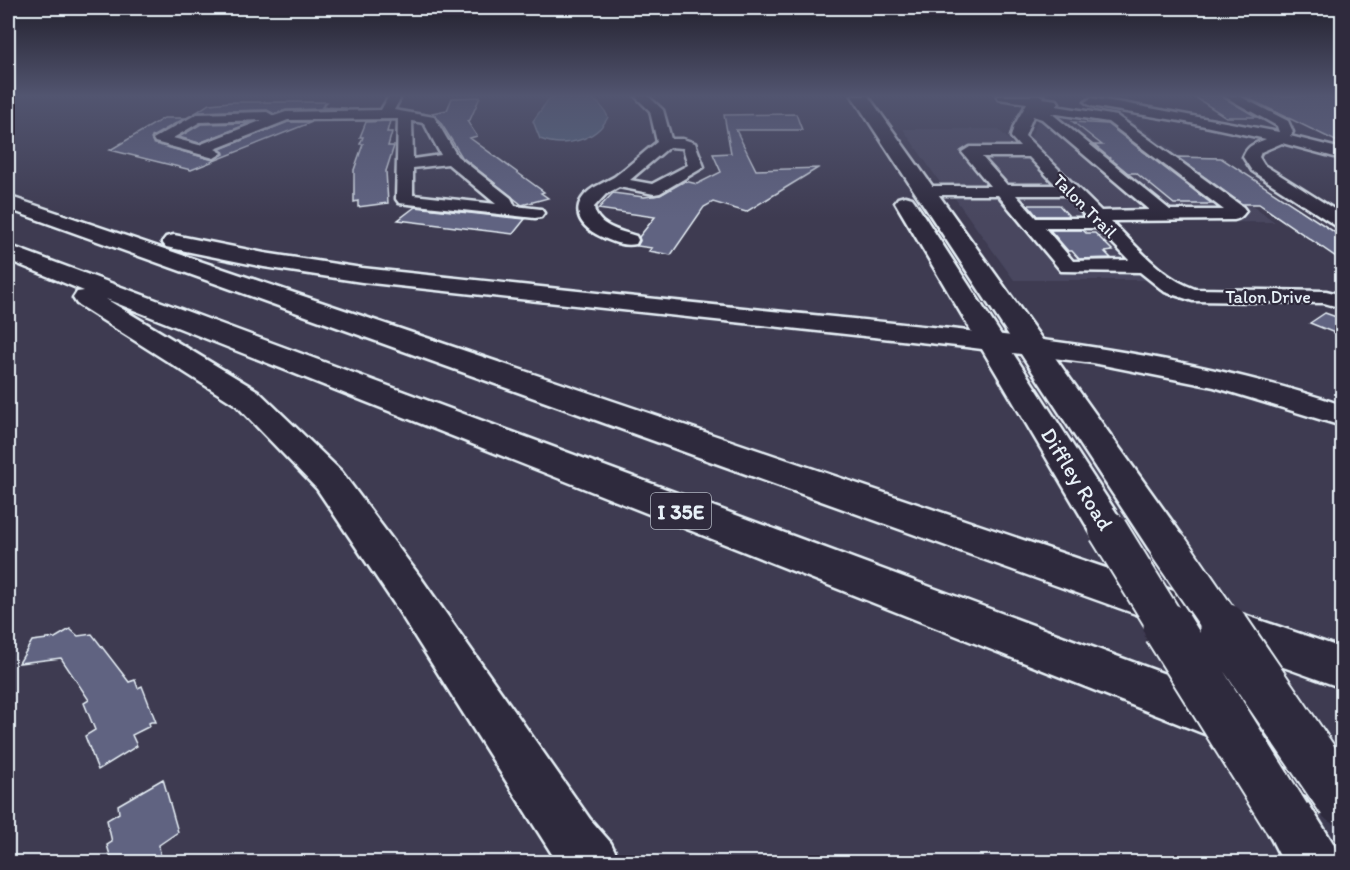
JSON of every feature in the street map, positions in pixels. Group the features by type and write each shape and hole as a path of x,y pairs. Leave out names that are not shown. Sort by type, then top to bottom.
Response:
{"main road":[{"name":"Diffley Road","path":"865,137 1314,862"},
{"name":"Diffley Road","path":"887,137 1342,801"},
{"path":"8,202 1342,668"},
{"path":"46,215 264,260 362,275 1031,346 1207,376 1305,402 1342,416"},
{"path":"14,255 247,399 329,480 407,590 571,838 592,862"},
{"name":"I 35E","path":"14,255 1342,764"}],"street":[{"path":"166,137 160,140 227,156"},
{"path":"198,150 233,137"},
{"path":"405,137 405,199 534,213"},
{"path":"438,137 451,159 505,202 508,210"},
{"path":"663,137 665,143"},
{"name":"Talon Trail","path":"1018,137 1069,190 1093,221 1172,288 1193,295"},
{"path":"1072,137 1166,216"},
{"path":"1031,223 1234,215 1237,211 1136,137"},
{"path":"1274,137 1342,154"},
{"path":"1281,138 1254,149 1251,157 1258,168 1342,222"},
{"path":"617,182 654,189 696,167 690,146 683,143 665,143 617,182 592,195 586,204 589,223 601,231 628,240"},
{"path":"1032,152 970,152 1068,267 1145,266"},
{"path":"405,164 451,159"},
{"path":"1007,195 1069,190"},
{"path":"924,191 1058,200 1093,221"},
{"name":"Talon Drive","path":"1193,295 1326,297 1342,302"}],"shaded area":[{"path":"539,137 589,137 559,143 540,139"},
{"path":"908,137 1005,137 1051,183 1049,185 941,184"},
{"path":"1031,137 1154,137 1275,222 1119,223 1032,142"},
{"path":"1063,196 1146,280 1014,280 954,197"}],"building":[{"path":"133,137 153,137 153,143 213,160 224,154 220,149 251,137 275,137 191,170 110,150"},
{"path":"180,137 215,137 199,143"},
{"path":"360,137 391,137 388,146 394,146 386,171 388,203 358,207 358,201 354,202 354,170 363,144 360,144 363,137"},
{"path":"449,137 475,137 470,138 544,192 541,193 548,198 522,205 462,157"},
{"path":"728,137 739,137 756,170 818,168 746,212 713,202 704,207 671,255 649,251 652,248 637,246 640,241 639,237 655,217 598,209 613,193 644,197 660,195 685,181 697,184 721,172 713,154 731,153"},
{"path":"1091,137 1124,137 1212,204 1174,204 1136,173 1128,173 1094,145 1102,145"},
{"path":"1327,137 1342,137 1342,144"},
{"path":"1177,157 1221,158 1342,237 1342,261 1259,204 1242,204"},
{"path":"1028,205 1059,205 1069,216 1037,216"},
{"path":"415,207 525,219 513,234 398,220"},
{"path":"1050,230 1083,230 1086,233 1095,233 1113,251 1105,252 1111,258 1079,259 1072,251 1068,251"},
{"path":"1325,313 1342,319 1342,336 1310,323"},
{"path":"70,629 78,636 92,634 129,682 135,680 138,688 142,686 156,722 149,723 150,726 132,735 137,746 98,770 85,736 95,730 84,703 89,700 61,658 19,663 32,641 55,638"},
{"path":"163,779 178,832 159,845 161,862 112,862 107,845 112,842 107,820 119,813 118,805"}]}
